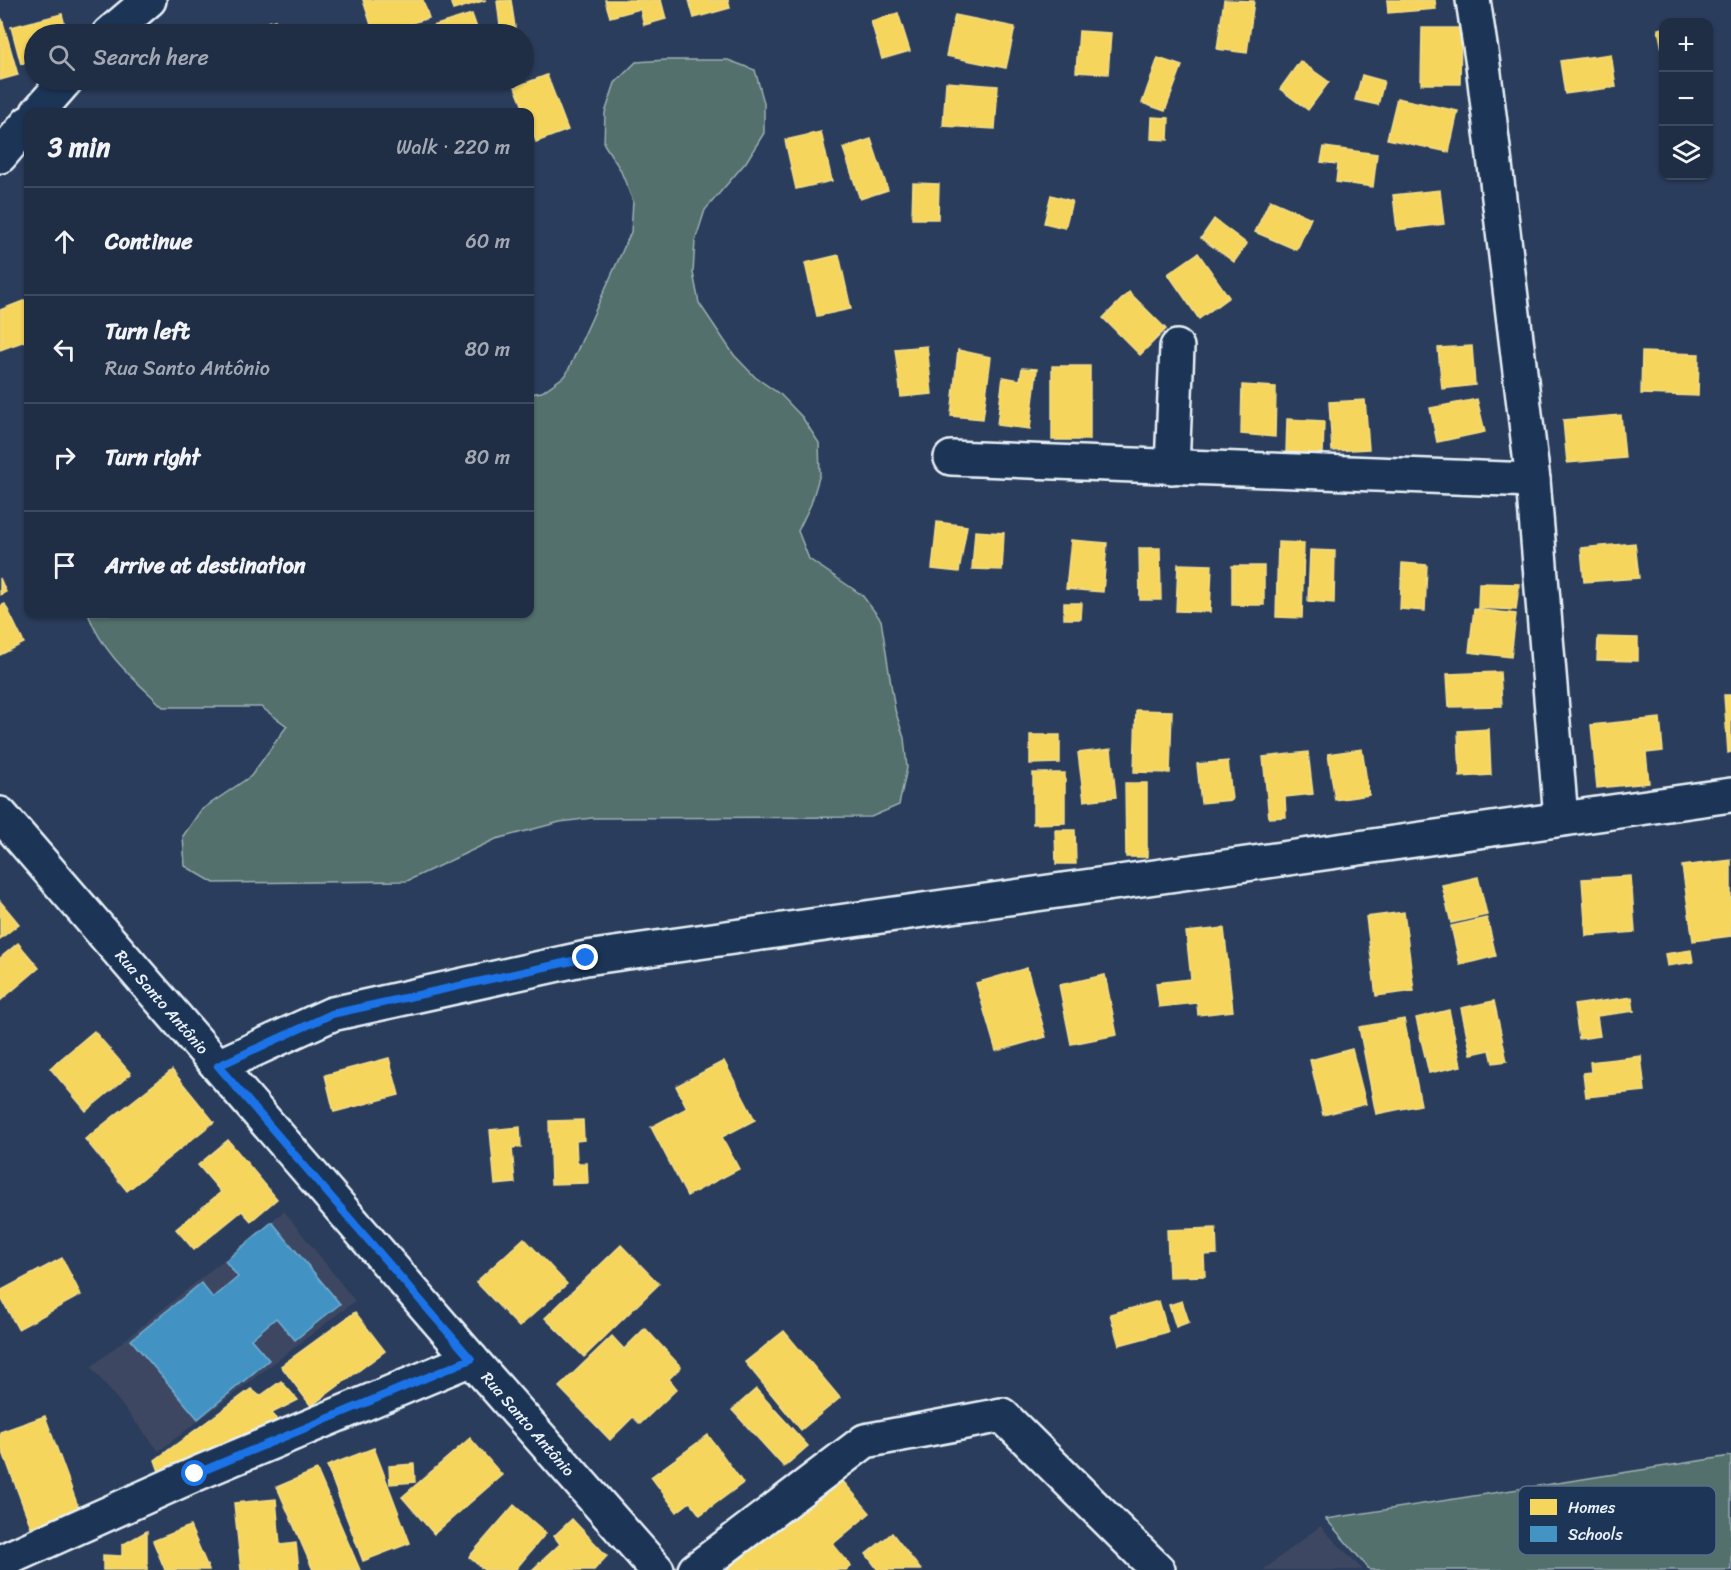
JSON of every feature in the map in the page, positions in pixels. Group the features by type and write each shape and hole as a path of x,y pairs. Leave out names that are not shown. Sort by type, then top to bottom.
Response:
{"street":[{"path":"121,24 149,0"},
{"path":"1473,0 1533,480 1561,819"},
{"path":"42,108 57,90"},
{"path":"0,156 24,128"},
{"path":"1172,467 1177,347"},
{"path":"951,458 1533,480"},
{"path":"218,1066 332,1014 586,958 1731,795"},
{"name":"Rua Santo Antônio","path":"0,814 471,1359 657,1570"},
{"path":"0,1562 195,1474 471,1359"},
{"path":"695,1570 865,1441 1002,1415 1158,1570"}],"shaded area":[{"path":"284,1211 355,1301 159,1451 91,1367"},
{"path":"1320,1526 1363,1570 1263,1570"}],"green space":[{"path":"728,60 755,70 764,103 764,133 746,162 705,210 695,241 693,273 699,303 734,355 755,377 781,395 802,417 819,443 820,474 811,504 798,531 809,559 862,595 881,620 895,710 904,738 907,768 899,805 871,817 592,818 560,822 496,839 407,881 214,883 185,866 183,836 201,810 251,776 287,726 261,707 163,707 111,654 90,618 534,618 534,393 542,392 566,375 631,232 633,201 620,169 604,144 605,113 615,83 636,62"},
{"path":"1731,1456 1731,1570 1370,1570 1326,1519 1518,1489 1518,1555 1716,1555 1716,1486 1538,1486"}],"building: Homes":[{"path":"363,0 423,0 429,18 408,24 371,24"},
{"path":"450,0 486,0 453,10"},
{"path":"511,0 515,24 500,24 497,1"},
{"path":"605,0 661,0 666,19 644,25 640,9 610,17"},
{"path":"689,0 728,0 730,8 694,18"},
{"path":"1224,0 1254,1 1247,53 1217,49"},
{"path":"1387,0 1435,0 1436,9 1388,13"},
{"path":"898,13 910,51 882,59 871,21"},
{"path":"62,14 64,24 24,24 24,63 21,64 11,27"},
{"path":"472,14 476,24 440,24"},
{"path":"955,15 1015,27 1006,68 946,56"},
{"path":"0,19 2,19 18,75 0,80"},
{"path":"275,20 276,24 261,24"},
{"path":"1422,28 1461,28 1460,84 1421,84"},
{"path":"1079,31 1111,33 1108,74 1076,72"},
{"path":"1611,54 1616,87 1565,94 1560,61"},
{"path":"1158,58 1182,66 1165,111 1142,103"},
{"path":"1300,61 1329,82 1308,110 1280,89"},
{"path":"547,75 568,130 536,142 534,108 523,108 516,90 534,90 534,80"},
{"path":"1362,75 1384,81 1378,105 1355,100"},
{"path":"946,82 998,86 995,129 943,126"},
{"path":"1397,98 1458,111 1449,152 1387,139"},
{"path":"1152,117 1169,118 1168,140 1151,139"},
{"path":"821,132 832,181 796,189 785,140"},
{"path":"871,139 888,190 860,199 843,148"},
{"path":"1324,147 1377,154 1373,187 1336,182 1338,164 1321,162"},
{"path":"913,183 939,184 938,219 912,219"},
{"path":"1440,190 1444,224 1397,230 1393,195"},
{"path":"1051,195 1072,201 1065,228 1044,223"},
{"path":"1270,200 1311,218 1297,250 1255,232"},
{"path":"1214,219 1247,244 1234,262 1201,238"},
{"path":"1198,253 1229,297 1199,319 1168,274"},
{"path":"839,255 851,309 817,316 805,263"},
{"path":"1129,292 1166,329 1140,355 1103,318"},
{"path":"24,301 24,341 0,350 0,310"},
{"path":"927,346 932,394 901,397 895,349"},
{"path":"1472,346 1475,385 1442,389 1438,348"},
{"path":"958,350 991,357 983,419 951,416"},
{"path":"1642,352 1699,354 1698,396 1641,394"},
{"path":"1052,366 1090,366 1090,440 1052,440"},
{"path":"1022,368 1037,369 1030,429 997,425 1003,377 1020,380"},
{"path":"1242,385 1276,387 1275,437 1241,434"},
{"path":"1477,399 1485,432 1437,442 1430,408"},
{"path":"1365,400 1369,449 1332,451 1329,402"},
{"path":"1621,415 1625,458 1567,463 1563,420"},
{"path":"1287,419 1324,421 1323,455 1286,453"},
{"path":"937,522 967,526 959,572 932,569"},
{"path":"975,531 1004,533 1002,570 972,569"},
{"path":"1071,540 1107,543 1103,592 1066,589"},
{"path":"1278,542 1304,543 1302,618 1276,617"},
{"path":"1635,543 1639,578 1584,582 1581,548"},
{"path":"1139,548 1160,548 1161,600 1140,600"},
{"path":"1310,550 1335,551 1334,603 1308,601"},
{"path":"1402,563 1427,565 1425,611 1400,609"},
{"path":"1178,564 1212,565 1210,612 1176,611"},
{"path":"1232,566 1264,566 1264,605 1232,605"},
{"path":"0,578 6,592 0,595"},
{"path":"1479,583 1519,584 1516,610 1478,608"},
{"path":"1064,603 1082,603 1081,619 1064,619"},
{"path":"5,604 24,643 0,655 0,606"},
{"path":"1474,609 1516,614 1511,657 1469,652"},
{"path":"1598,637 1638,638 1638,661 1597,660"},
{"path":"1500,672 1502,706 1449,707 1447,674"},
{"path":"1724,695 1731,695 1731,752 1728,753"},
{"path":"1136,710 1172,711 1170,773 1134,772"},
{"path":"1660,718 1663,751 1646,753 1649,783 1597,788 1591,725"},
{"path":"1489,729 1491,775 1460,777 1458,731"},
{"path":"1030,735 1060,735 1060,763 1030,764"},
{"path":"1111,749 1116,797 1084,801 1078,753"},
{"path":"1362,749 1369,795 1335,800 1328,754"},
{"path":"1308,752 1313,794 1285,797 1286,817 1269,818 1263,757"},
{"path":"1228,761 1232,800 1201,803 1197,764"},
{"path":"1033,773 1065,773 1065,823 1033,824"},
{"path":"1125,783 1147,783 1147,857 1126,857"},
{"path":"1055,830 1075,830 1076,864 1056,864"},
{"path":"1731,860 1731,936 1693,941 1682,866"},
{"path":"1631,876 1635,932 1586,936 1582,879"},
{"path":"1478,877 1487,915 1451,923 1442,885"},
{"path":"0,901 19,924 0,939"},
{"path":"1404,912 1414,991 1376,996 1366,917"},
{"path":"1487,918 1496,956 1460,965 1451,926"},
{"path":"1224,928 1233,1011 1198,1015 1197,1003 1159,1007 1156,983 1191,979 1186,932"},
{"path":"18,943 39,968 0,1001 0,958"},
{"path":"1691,950 1693,962 1667,966 1665,954"},
{"path":"1027,968 1046,1037 996,1051 976,983"},
{"path":"1105,975 1117,1035 1071,1044 1059,985"},
{"path":"1632,997 1634,1011 1597,1016 1600,1036 1579,1039 1574,1005"},
{"path":"1494,1001 1507,1061 1493,1063 1490,1050 1471,1054 1461,1008"},
{"path":"1449,1010 1461,1066 1429,1073 1416,1018"},
{"path":"1404,1019 1421,1105 1376,1114 1359,1027"},
{"path":"94,1031 131,1074 86,1111 50,1068"},
{"path":"1352,1049 1366,1104 1323,1115 1310,1060"},
{"path":"1641,1056 1645,1091 1586,1097 1583,1073 1591,1072 1590,1062"},
{"path":"389,1058 399,1095 334,1112 325,1075"},
{"path":"724,1061 755,1120 722,1137 739,1169 687,1196 651,1127 687,1108 676,1086"},
{"path":"172,1070 214,1122 127,1191 85,1139"},
{"path":"583,1120 584,1140 576,1141 577,1163 587,1163 588,1183 551,1184 549,1121"},
{"path":"520,1127 521,1147 512,1148 515,1183 495,1185 490,1130"},
{"path":"228,1140 277,1199 251,1221 242,1211 194,1250 176,1229 221,1192 198,1165"},
{"path":"1216,1228 1217,1254 1204,1255 1205,1276 1169,1277 1167,1230"},
{"path":"524,1238 567,1284 519,1327 476,1282"},
{"path":"621,1245 659,1284 584,1357 545,1318"},
{"path":"62,1258 81,1295 18,1329 0,1296 0,1291"},
{"path":"1159,1301 1168,1332 1119,1345 1110,1314"},
{"path":"1182,1301 1189,1322 1176,1327 1169,1305"},
{"path":"355,1312 385,1351 311,1406 281,1366"},
{"path":"645,1328 681,1367 669,1379 677,1389 640,1424 633,1417 610,1440 559,1387 612,1336 624,1349"},
{"path":"784,1331 840,1398 801,1430 745,1362"},
{"path":"281,1381 298,1400 272,1413 281,1426 161,1477 155,1460 251,1389 260,1396"},
{"path":"756,1389 808,1446 784,1467 732,1410"},
{"path":"45,1416 79,1509 31,1527 0,1444 0,1432"},
{"path":"708,1435 743,1483 700,1515 690,1502 677,1512 651,1477"},
{"path":"470,1438 502,1475 434,1534 402,1497"},
{"path":"374,1448 410,1543 363,1561 327,1466"},
{"path":"414,1464 415,1482 390,1484 389,1466"},
{"path":"317,1470 360,1570 313,1570 277,1487"},
{"path":"836,1473 870,1513 833,1544 851,1566 846,1570 719,1570"},
{"path":"276,1499 280,1545 296,1543 299,1570 241,1570 234,1503"},
{"path":"514,1505 546,1533 515,1570 484,1570 469,1557"},
{"path":"572,1519 607,1556 594,1570 532,1570 560,1544 554,1536"},
{"path":"190,1526 209,1570 165,1570 153,1541"},
{"path":"147,1531 147,1570 103,1570 103,1555 122,1556 122,1545"},
{"path":"892,1533 921,1570 878,1570 866,1554"}],"building: Schools":[{"path":"272,1222 340,1304 295,1340 276,1318 251,1339 269,1360 198,1419 131,1340 201,1283 213,1298 238,1277 225,1261"}],"route":[{"path":"195,1474 471,1359 218,1066 332,1014 586,958"}]}
